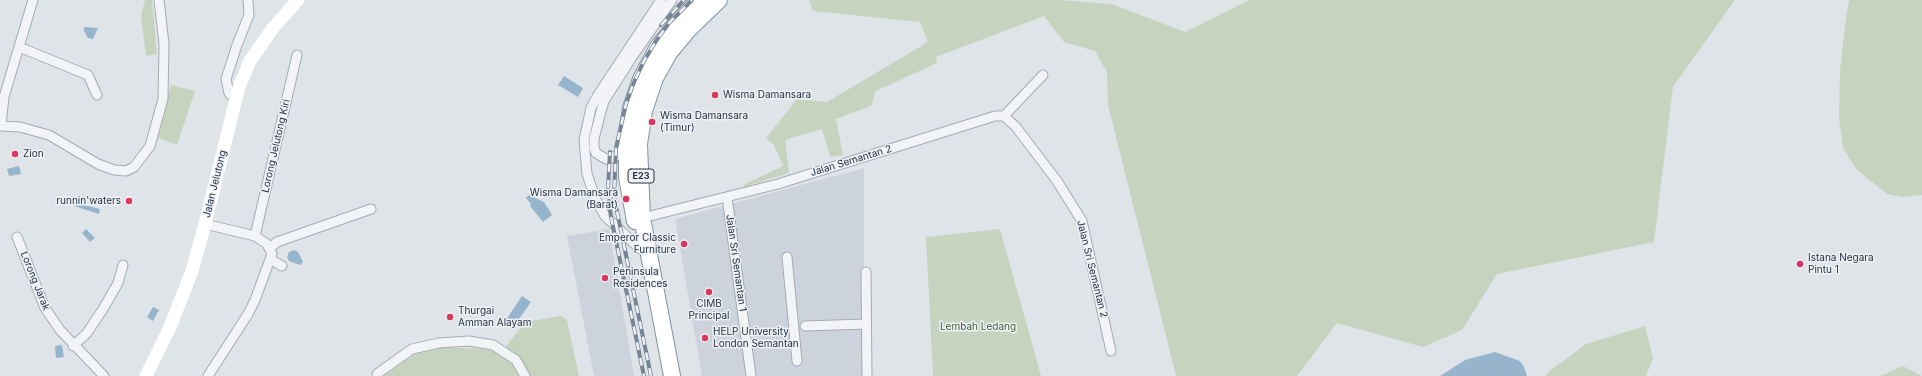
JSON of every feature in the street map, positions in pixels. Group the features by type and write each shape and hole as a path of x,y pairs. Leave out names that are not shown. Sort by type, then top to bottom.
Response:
{"highway":[{"name":"E23","path":"665,376 627,177 628,128 631,108 641,79 658,47 680,20 703,6 719,0"},
{"path":"703,6 724,0"},
{"name":"E23","path":"672,376 642,218 639,144 644,111 655,78 669,53 703,6"}],"street":[{"path":"33,0 4,97 0,126 20,127 49,135 98,164 114,170 126,171 134,167 150,146 163,99 164,44 158,0"},
{"path":"236,100 228,93 226,79 249,15 248,0"},
{"name":"Jalan Jelutong","path":"146,376 170,326 192,271 239,87 250,61 273,28 298,0"},
{"path":"640,249 605,216 587,174 584,140 591,108 598,95 661,0"},
{"path":"628,128 625,146 618,155 606,159 596,153 594,148 595,130 604,101 632,57 672,0"},
{"path":"19,46 88,75 97,95"},
{"name":"Lorong Jelutong Kiri","path":"255,236 297,56"},
{"path":"1004,116 1043,75"},
{"name":"Jalan Semantan 2","path":"642,218 785,181 995,116 1004,116"},
{"name":"Jalan Sri Semantan 2","path":"1004,116 1016,128 1057,181 1082,221 1111,351"},
{"name":"Jalan Sri Semantan 1","path":"727,197 751,376"},
{"path":"270,248 276,242 371,209"},
{"path":"205,224 255,236 264,241 270,248 272,254 248,314 208,376"},
{"name":"Lorong Jarak","path":"17,237 45,308 60,330 104,376"},
{"path":"788,257 797,361"},
{"path":"270,259 282,266"},
{"path":"74,346 86,333 103,309 118,283 123,265"},
{"path":"866,272 867,376"},
{"path":"805,326 866,324"},
{"path":"377,374 412,349 439,343 470,341 493,345 516,360 525,376"}],"shaded area":[{"path":"864,168 864,376 702,376 675,219"},
{"path":"609,229 634,376 594,376 567,236"}],"green space":[{"path":"145,0 152,0 157,54 146,56 141,17"},
{"path":"809,0 1060,0 1112,4 1185,32 1249,0 1735,0 1673,87 1654,242 1497,274 1462,330 1423,347 1337,323 1297,376 1176,376 1108,105 1107,72 1095,51 1064,42 1044,16 936,57 937,63 876,91 871,106 836,119 843,155 830,157 822,129 785,140 789,173 744,187 745,184 783,166 774,145 766,138 797,99 827,102 928,42 920,22 813,11"},
{"path":"1849,0 1922,0 1922,195 1902,197 1887,194 1857,170 1843,148 1839,118 1840,71"},
{"path":"171,85 195,91 177,145 158,138"},
{"name":"Lembah Ledang","path":"1000,229 1041,376 933,376 926,237"},
{"path":"561,316 567,320 579,376 384,376 415,354 434,347 483,349 501,353 525,322"},
{"path":"1645,326 1653,358 1646,376 1546,376 1547,373 1586,344"},
{"path":"1903,366 1922,376 1880,376"}],"water":[{"path":"84,27 98,28 93,39 88,38 84,31"},
{"path":"564,76 583,88 578,97 558,85"},
{"path":"19,166 21,174 9,176 7,169"},
{"path":"529,195 544,202 552,215 543,222 530,206 531,204 526,198"},
{"path":"76,203 100,209 99,214 74,206"},
{"path":"86,229 95,238 90,242 82,233"},
{"path":"294,250 298,252 303,262 300,265 289,261 287,257 289,252"},
{"path":"522,296 531,302 512,329 504,323"},
{"path":"153,307 159,310 153,321 147,317"},
{"path":"62,345 64,357 56,358 55,346"},
{"path":"1495,352 1520,361 1527,376 1440,376 1465,360"}],"railway":[{"path":"661,25 684,0"},
{"path":"651,376 614,197 616,148 626,104 644,61 669,23 692,0"},
{"path":"608,188 610,152"},
{"path":"609,201 644,376"}],"place":[{"name":"Wisma Damansara","path":"715,95"},
{"name":"Wisma Damansara (Timur)","path":"652,122"},
{"name":"Zion","path":"15,154"},
{"name":"Wisma Damansara (Barat)","path":"626,199"},
{"name":"runnin'waters","path":"129,201"},
{"name":"Emperor Classic Furniture","path":"684,244"},
{"name":"Istana Negara Pintu 1","path":"1800,264"},
{"name":"Peninsula Residences","path":"605,278"},
{"name":"CIMB Principal","path":"709,292"},
{"name":"Thurgai Amman Alayam","path":"450,317"},
{"name":"HELP University London Semantan","path":"705,338"}]}
